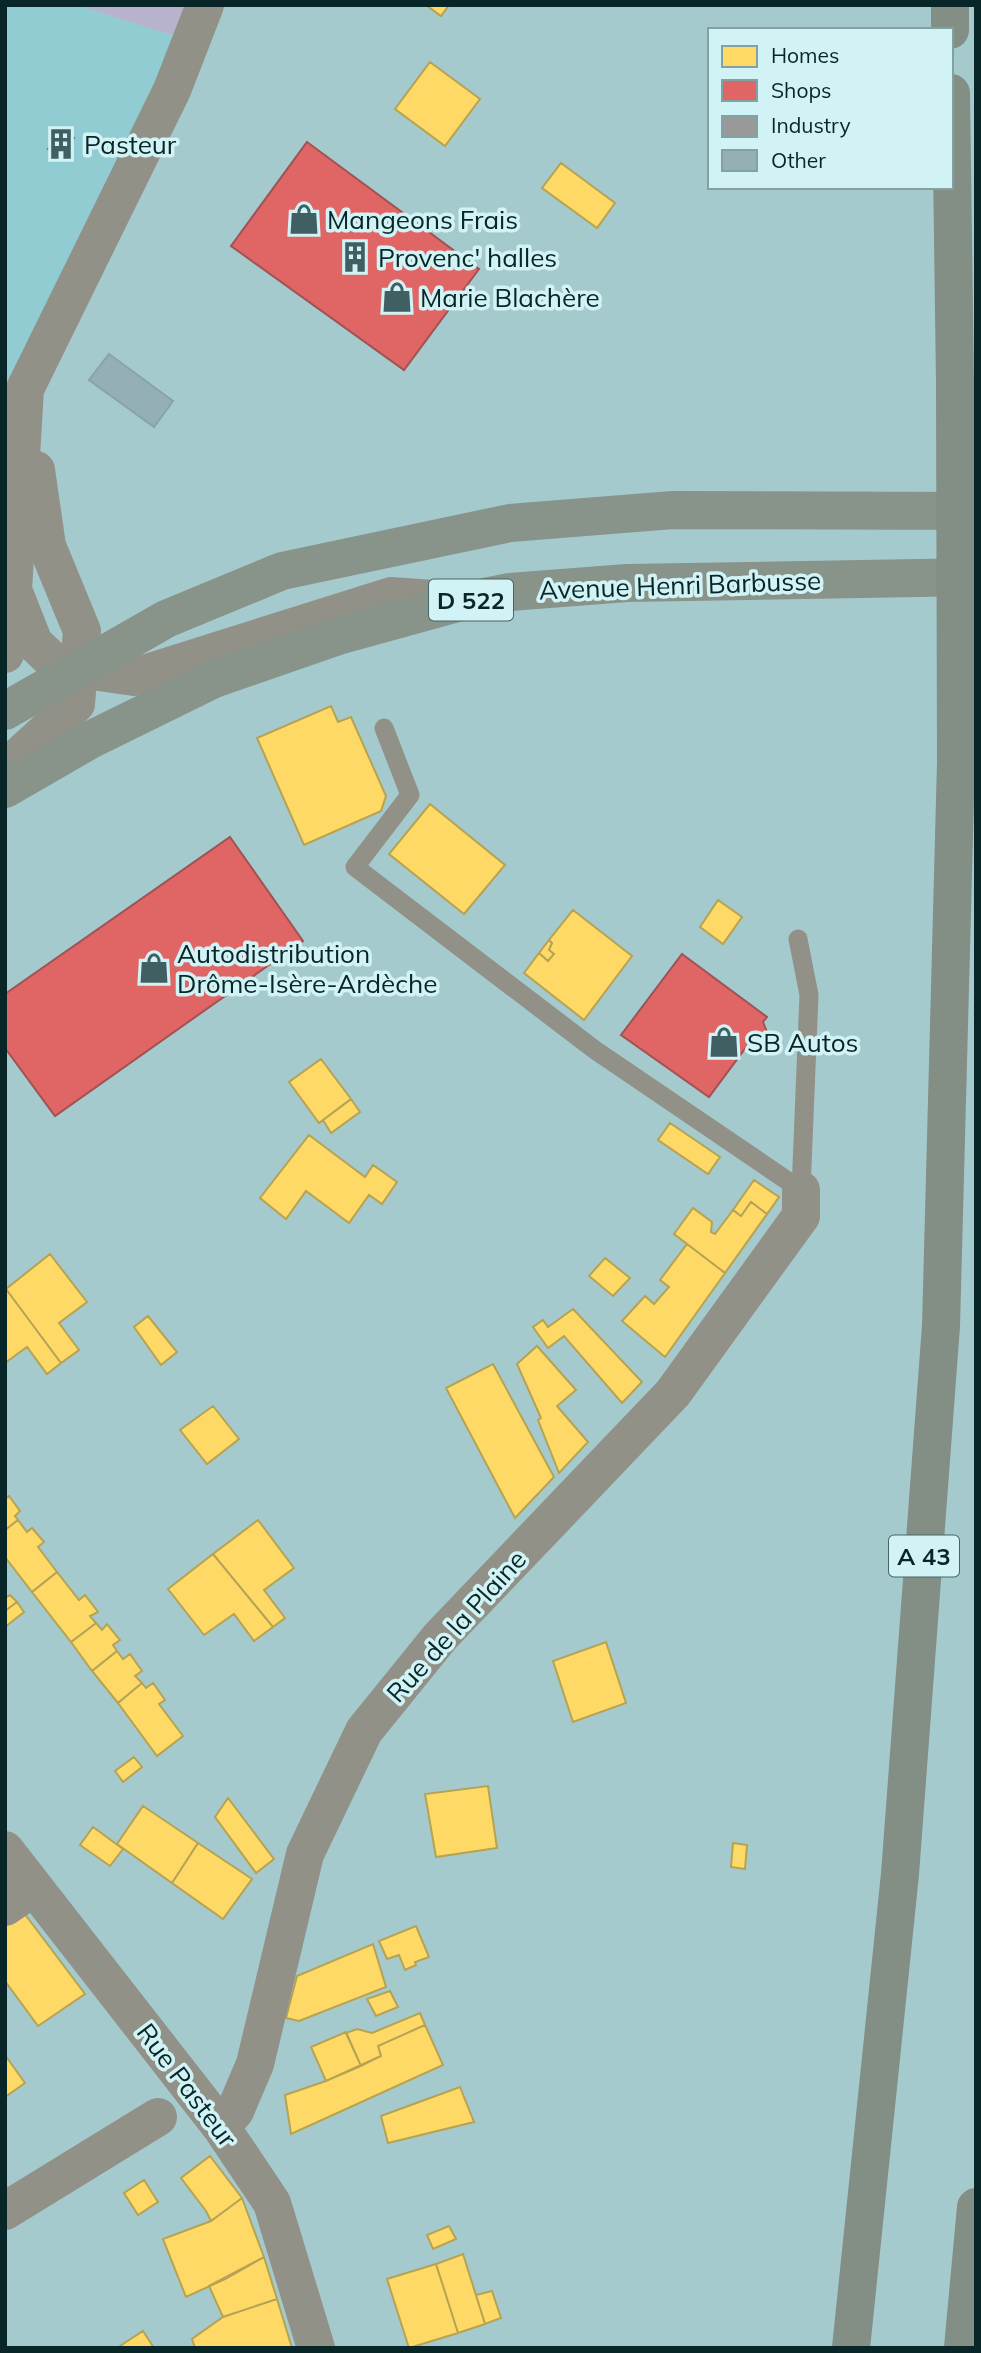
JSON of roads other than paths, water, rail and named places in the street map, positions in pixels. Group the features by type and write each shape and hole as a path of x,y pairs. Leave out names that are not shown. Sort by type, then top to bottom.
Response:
{"highway":[{"path":"950,5 950,28"},
{"name":"A 43","path":"851,2348 900,1874 941,1326 956,762 952,189"},
{"path":"963,2348 976,2207"}],"main road":[{"name":"D 522","path":"5,711 166,619 282,572 510,523 673,510 976,511"},
{"name":"Avenue Henri Barbusse","path":"5,789 90,740 214,678 338,636 465,601 510,592 627,583 976,577"}],"street":[{"path":"5,654 13,590 25,389 172,90 205,5"},
{"path":"5,778 20,755 76,704 82,631 47,547 25,389"},
{"path":"56,570 79,608 100,625 129,629 166,619"},
{"path":"13,590 34,643 53,661 78,669 134,677 391,596 465,601"},
{"name":"Rue de la Plaine","path":"221,2127 235,2111 255,2064 305,1854 365,1731 440,1637 673,1394 801,1216 801,1190"},
{"name":"Rue Pasteur","path":"5,1850 20,1897 221,2127 272,2203 316,2348"},
{"path":"5,2211 158,2117"}],"lane":[{"path":"384,728 410,795 355,867 595,1049 801,1190"},
{"path":"798,939 809,995 801,1190"}],"place":[{"name":"Pasteur","path":"61,144"},
{"name":"Mangeons Frais","path":"304,219"},
{"name":"Provenc' halles","path":"355,257"},
{"name":"Marie Blachère","path":"397,297"},
{"name":"Autodistribution Drôme-Isère-Ardèche","path":"154,968"},
{"name":"SB Autos","path":"724,1042"}]}
